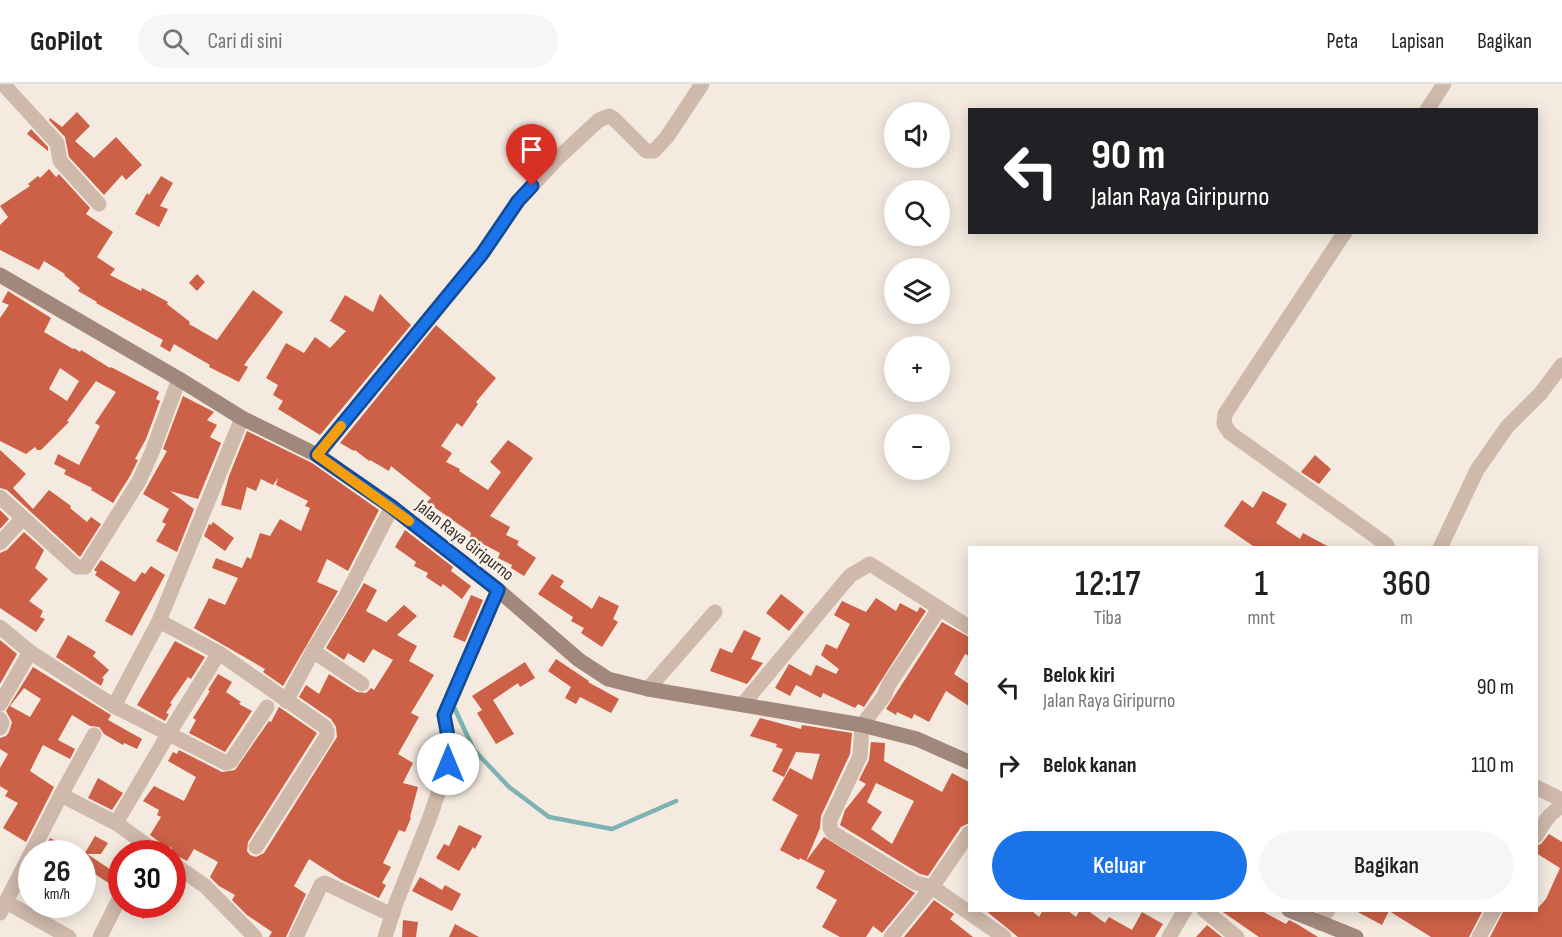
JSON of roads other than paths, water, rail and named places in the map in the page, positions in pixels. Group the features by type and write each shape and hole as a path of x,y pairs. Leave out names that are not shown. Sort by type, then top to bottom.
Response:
{"main road":[{"name":"Jalan Raya Giripurno","path":"0,275 179,378 242,418 317,455 392,507 498,590 587,667 608,679 648,689 862,725 923,741 968,762"},
{"path":"1299,912 1323,917 1356,937"}],"street":[{"path":"3,84 57,143 60,161 99,204"},
{"path":"317,455 482,254 518,201 559,157 599,120 609,116 646,151 654,151 667,137 702,84"},
{"path":"1428,108 1444,84"},
{"path":"1344,234 1225,414 1224,424 1230,433 1387,546"},
{"path":"1441,546 1477,470 1507,427 1540,394 1562,365"},
{"path":"0,497 77,567 85,567 139,481 179,378"},
{"path":"114,706 159,621 242,418"},
{"path":"286,701 312,651 344,600 392,507"},
{"path":"0,543 22,519"},
{"path":"743,704 843,584 857,571 870,564 968,626"},
{"path":"385,937 448,764 449,742 444,715 498,590"},
{"path":"939,609 889,684 884,696 862,725 858,760 830,820 831,830 916,883 932,887 1004,937"},
{"path":"648,689 714,612"},
{"path":"159,621 219,653 325,727 327,736 256,847"},
{"path":"0,627 30,652 114,706 228,763 267,706"},
{"path":"312,651 362,684"},
{"path":"0,704 30,652"},
{"path":"116,823 219,653"},
{"path":"0,719 2,723 0,728"},
{"path":"69,937 2,906 94,735"},
{"path":"1538,788 1562,800"},
{"path":"60,795 116,823 134,840"},
{"path":"1538,833 1547,818 1562,806"},
{"path":"891,937 932,887 968,834"},
{"path":"186,872 206,886 255,937"},
{"path":"296,937 321,885 325,883 392,915"},
{"path":"1206,912 1237,937"},
{"path":"1479,937 1493,912"},
{"path":"1174,934 1184,913"},
{"path":"100,937 110,918"}],"waterway":[{"path":"454,707 474,750 509,787 549,817 612,829 676,801"}]}
